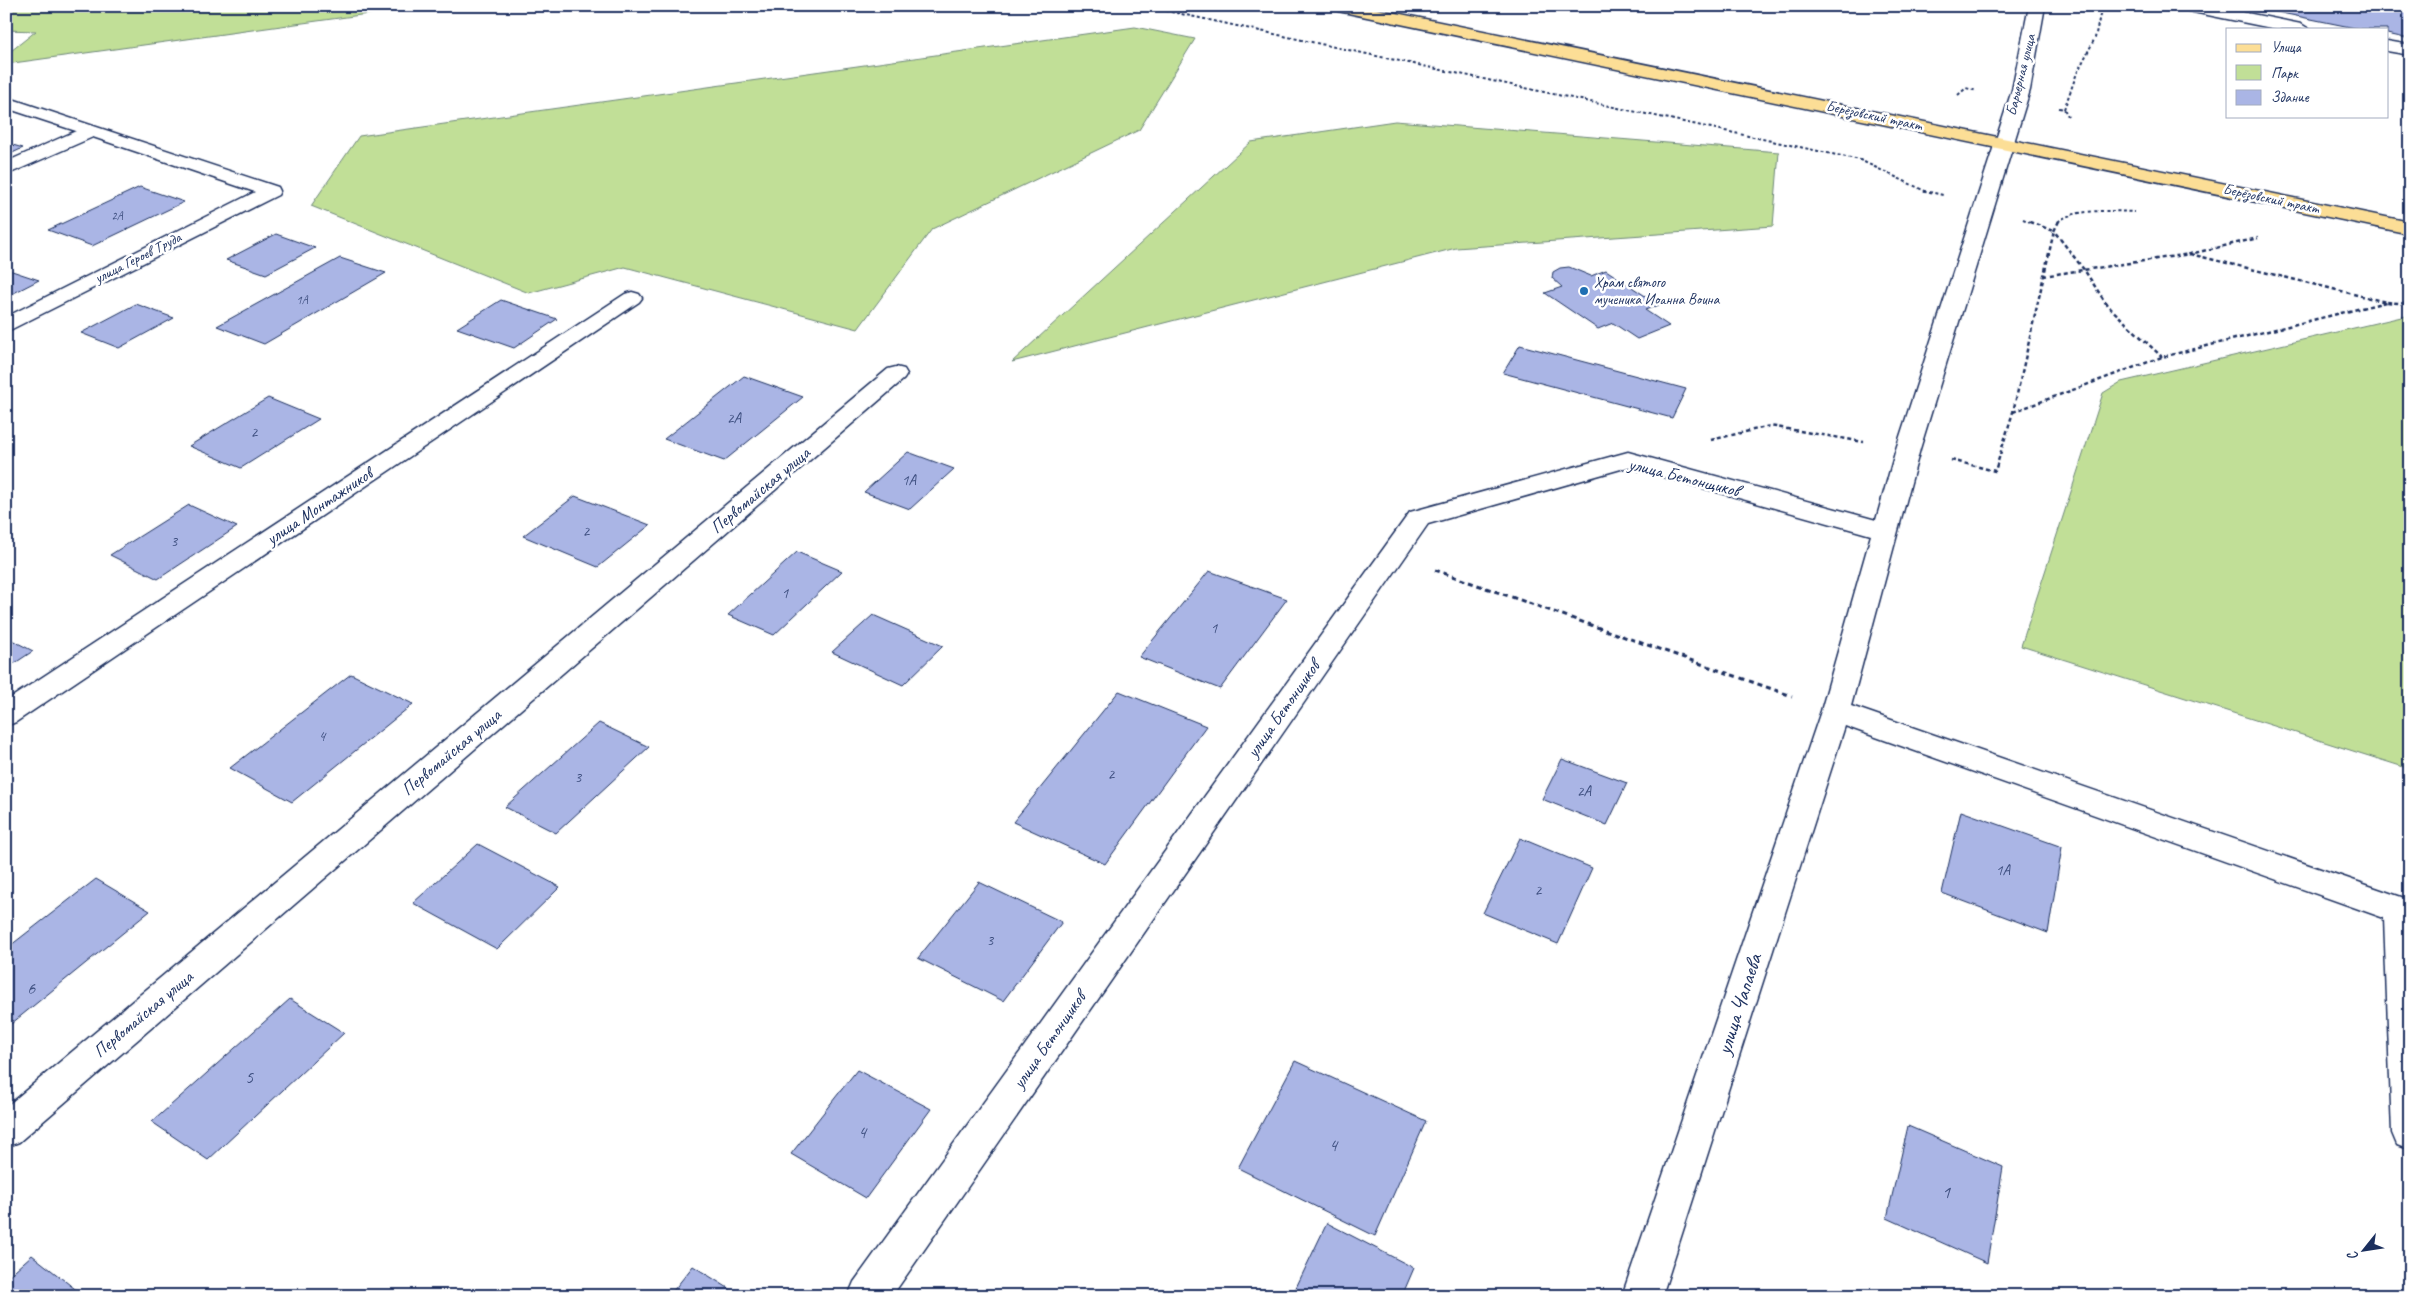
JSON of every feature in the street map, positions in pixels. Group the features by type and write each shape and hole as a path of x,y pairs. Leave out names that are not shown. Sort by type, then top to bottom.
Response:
{"main road":[{"name":"Берёзовский тракт","path":"1338,6 2410,228"}],"street":[{"name":"Барьерная улица","path":"1908,449 2021,90 2037,6"},
{"path":"2188,6 2296,28"},
{"path":"2388,46 2410,50"},
{"path":"6,102 92,131"},
{"path":"6,169 92,131"},
{"name":"улица Героев Труда","path":"6,326 271,191 92,131"},
{"name":"улица Монтажников","path":"6,715 632,298"},
{"name":"Первомайская улица","path":"6,1130 896,374"},
{"name":"улица Чапаева","path":"1642,1296 1836,711 1908,449"},
{"name":"улица Бетонщиков","path":"868,1296 1419,518 1628,459 1885,531"},
{"path":"1836,711 2405,912 2410,1133"}],"path":[{"path":"1144,6 1860,160"},
{"path":"2064,109 2077,73 2095,38 2102,6"},
{"path":"2054,231 2085,271 2107,305 2162,357"},
{"path":"2043,276 2190,254 2258,238"},
{"path":"2190,254 2386,302 2410,304"},
{"path":"2013,412 2162,357 2386,302"},
{"path":"1704,441 1770,426 1908,449"},
{"path":"1392,555 1836,711"}],"green space":[{"path":"6,6 426,6 6,64 6,55 36,31 6,30"},
{"path":"1135,27 1195,39 1139,130 932,229 858,329 625,267 529,293 311,206 359,136"},
{"path":"1395,121 1779,152 1773,226 1456,248 1012,362 1251,142"},
{"path":"2410,315 2410,769 2021,646 2103,393 2121,382"}],"building":[{"path":"1742,6 1783,6 1749,11"},
{"path":"2247,6 2410,6 2410,39 2388,34 2388,28 2355,28"},
{"path":"6,143 23,148 6,156"},
{"path":"140,187 184,202 92,246 48,230"},
{"path":"276,234 315,248 266,274 226,260"},
{"path":"340,258 386,273 264,344 217,326"},
{"path":"1569,267 1591,276 1606,270 1659,305 1645,310 1669,326 1637,339 1613,323 1598,329 1545,293 1562,287 1552,278 1553,272 1560,268"},
{"path":"6,269 39,280 6,297"},
{"path":"501,300 557,319 514,348 457,328"},
{"path":"136,304 174,318 119,348 81,333"},
{"path":"1520,345 1686,389 1672,418 1503,373"},
{"path":"744,376 803,397 724,461 664,439"},
{"path":"268,398 319,419 241,468 189,446"},
{"path":"908,452 954,469 910,509 864,492"},
{"path":"575,496 650,525 598,567 523,536"},
{"path":"189,505 237,527 158,579 110,555"},
{"path":"797,552 842,571 774,635 728,615"},
{"path":"1209,571 1287,599 1220,689 1139,657"},
{"path":"873,615 943,646 903,685 832,652"},
{"path":"6,637 33,651 6,669"},
{"path":"351,674 413,704 292,802 230,768"},
{"path":"1119,691 1206,726 1105,864 1013,822"},
{"path":"599,723 649,747 556,833 505,807"},
{"path":"1562,759 1627,783 1607,825 1542,799"},
{"path":"1961,811 2062,847 2048,933 1942,893"},
{"path":"1520,838 1592,868 1558,944 1483,913"},
{"path":"478,844 560,887 497,949 413,903"},
{"path":"96,879 150,911 6,1028 6,949"},
{"path":"979,882 1062,922 1003,1001 918,958"},
{"path":"290,999 344,1033 208,1160 152,1122"},
{"path":"1295,1061 1426,1121 1375,1236 1238,1168"},
{"path":"857,1070 931,1109 866,1198 791,1154"},
{"path":"1908,1126 2003,1167 1987,1263 1887,1218"},
{"path":"1327,1223 1414,1268 1402,1296 1292,1296"},
{"path":"32,1255 84,1296 6,1296 6,1278"},
{"path":"693,1266 741,1296 669,1296"}],"place":[{"name":"Храм святого мученика Иоанна Воина","path":"1584,291"}]}
